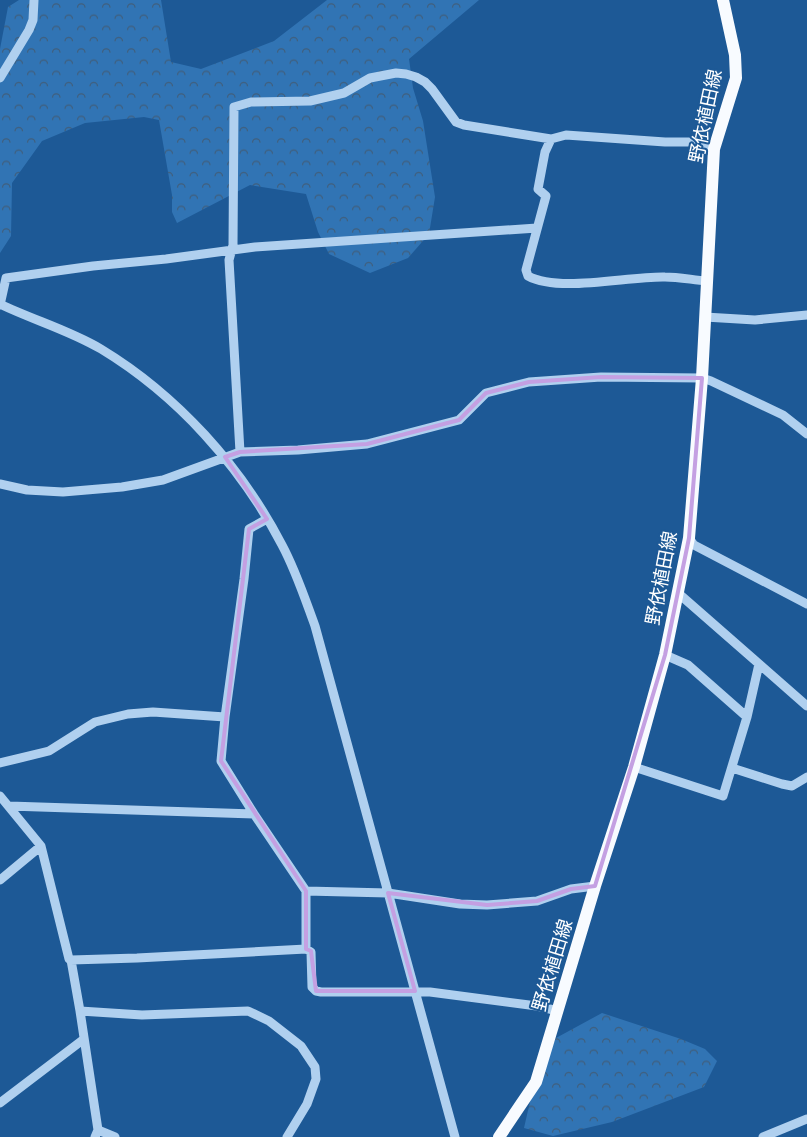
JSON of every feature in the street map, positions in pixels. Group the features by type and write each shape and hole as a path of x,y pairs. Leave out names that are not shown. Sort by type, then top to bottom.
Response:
{"main road":[{"name":"野依植田線","path":"499,1137 536,1082 595,886 634,767 665,655 689,538 702,378 714,149 736,78 735,55 723,0"}],"street":[{"path":"0,78 29,30 33,20 34,0"},
{"path":"240,452 229,260 233,251 234,107 251,102 310,101 344,92 370,78 396,73 406,74 424,82 432,89 456,122 551,139 566,135 665,142 698,142 714,149"},
{"path":"551,139 545,152 538,189 546,196 526,270 528,276 536,281 562,284 665,277 707,281"},
{"path":"455,1137 315,626 298,579 282,545 243,481 224,457 181,411 152,386 100,349 0,304 6,278 93,266 255,248 374,238 536,228"},
{"path":"705,317 755,320 807,314"},
{"path":"0,484 27,490 63,492 122,487 163,480 240,452 298,450 368,444 459,420 486,393 529,382 601,377 702,378 783,414 807,434"},
{"path":"267,519 249,529 221,761 306,891 306,949"},
{"path":"689,538 694,545 807,604"},
{"path":"678,593 807,704"},
{"path":"665,655 688,665 747,717"},
{"path":"634,767 723,796 747,717 759,664"},
{"path":"0,763 49,751 95,722 128,714 153,712 225,717"},
{"path":"732,768 792,786 807,777"},
{"path":"0,796 42,846 69,959 71,960 80,1011 96,1134 115,1137"},
{"path":"9,806 254,814"},
{"path":"0,880 42,846"},
{"path":"306,891 388,894 460,904 487,905 537,900 571,889 595,886"},
{"path":"71,960 306,949 312,952 312,987 316,992 415,991 537,1006 558,1011"},
{"path":"80,1011 142,1015 248,1011 269,1022 301,1046 315,1067 316,1079 307,1104 287,1137"},
{"path":"0,1103 84,1040"},
{"path":"763,1137 807,1119"}],"highlighted area":[{"path":"601,377 702,378 689,538 665,655 595,886 571,889 537,901 487,905 388,893 415,991 316,991 311,951 306,949 306,891 221,761 249,529 267,519 225,457 240,452 367,444 459,420 486,393 529,382"}],"green space":[{"path":"19,0 161,0 171,62 201,69 274,41 327,0 479,0 409,59 413,88 423,121 435,197 429,234 408,258 370,273 329,254 318,232 306,194 250,185 177,223 172,212 172,195 159,120 144,117 85,123 42,141 12,183 11,236 0,253 0,49 8,7"},
{"path":"602,1013 681,1039 705,1049 717,1061 704,1087 612,1122 553,1136 524,1128 532,1093 556,1038"}]}
